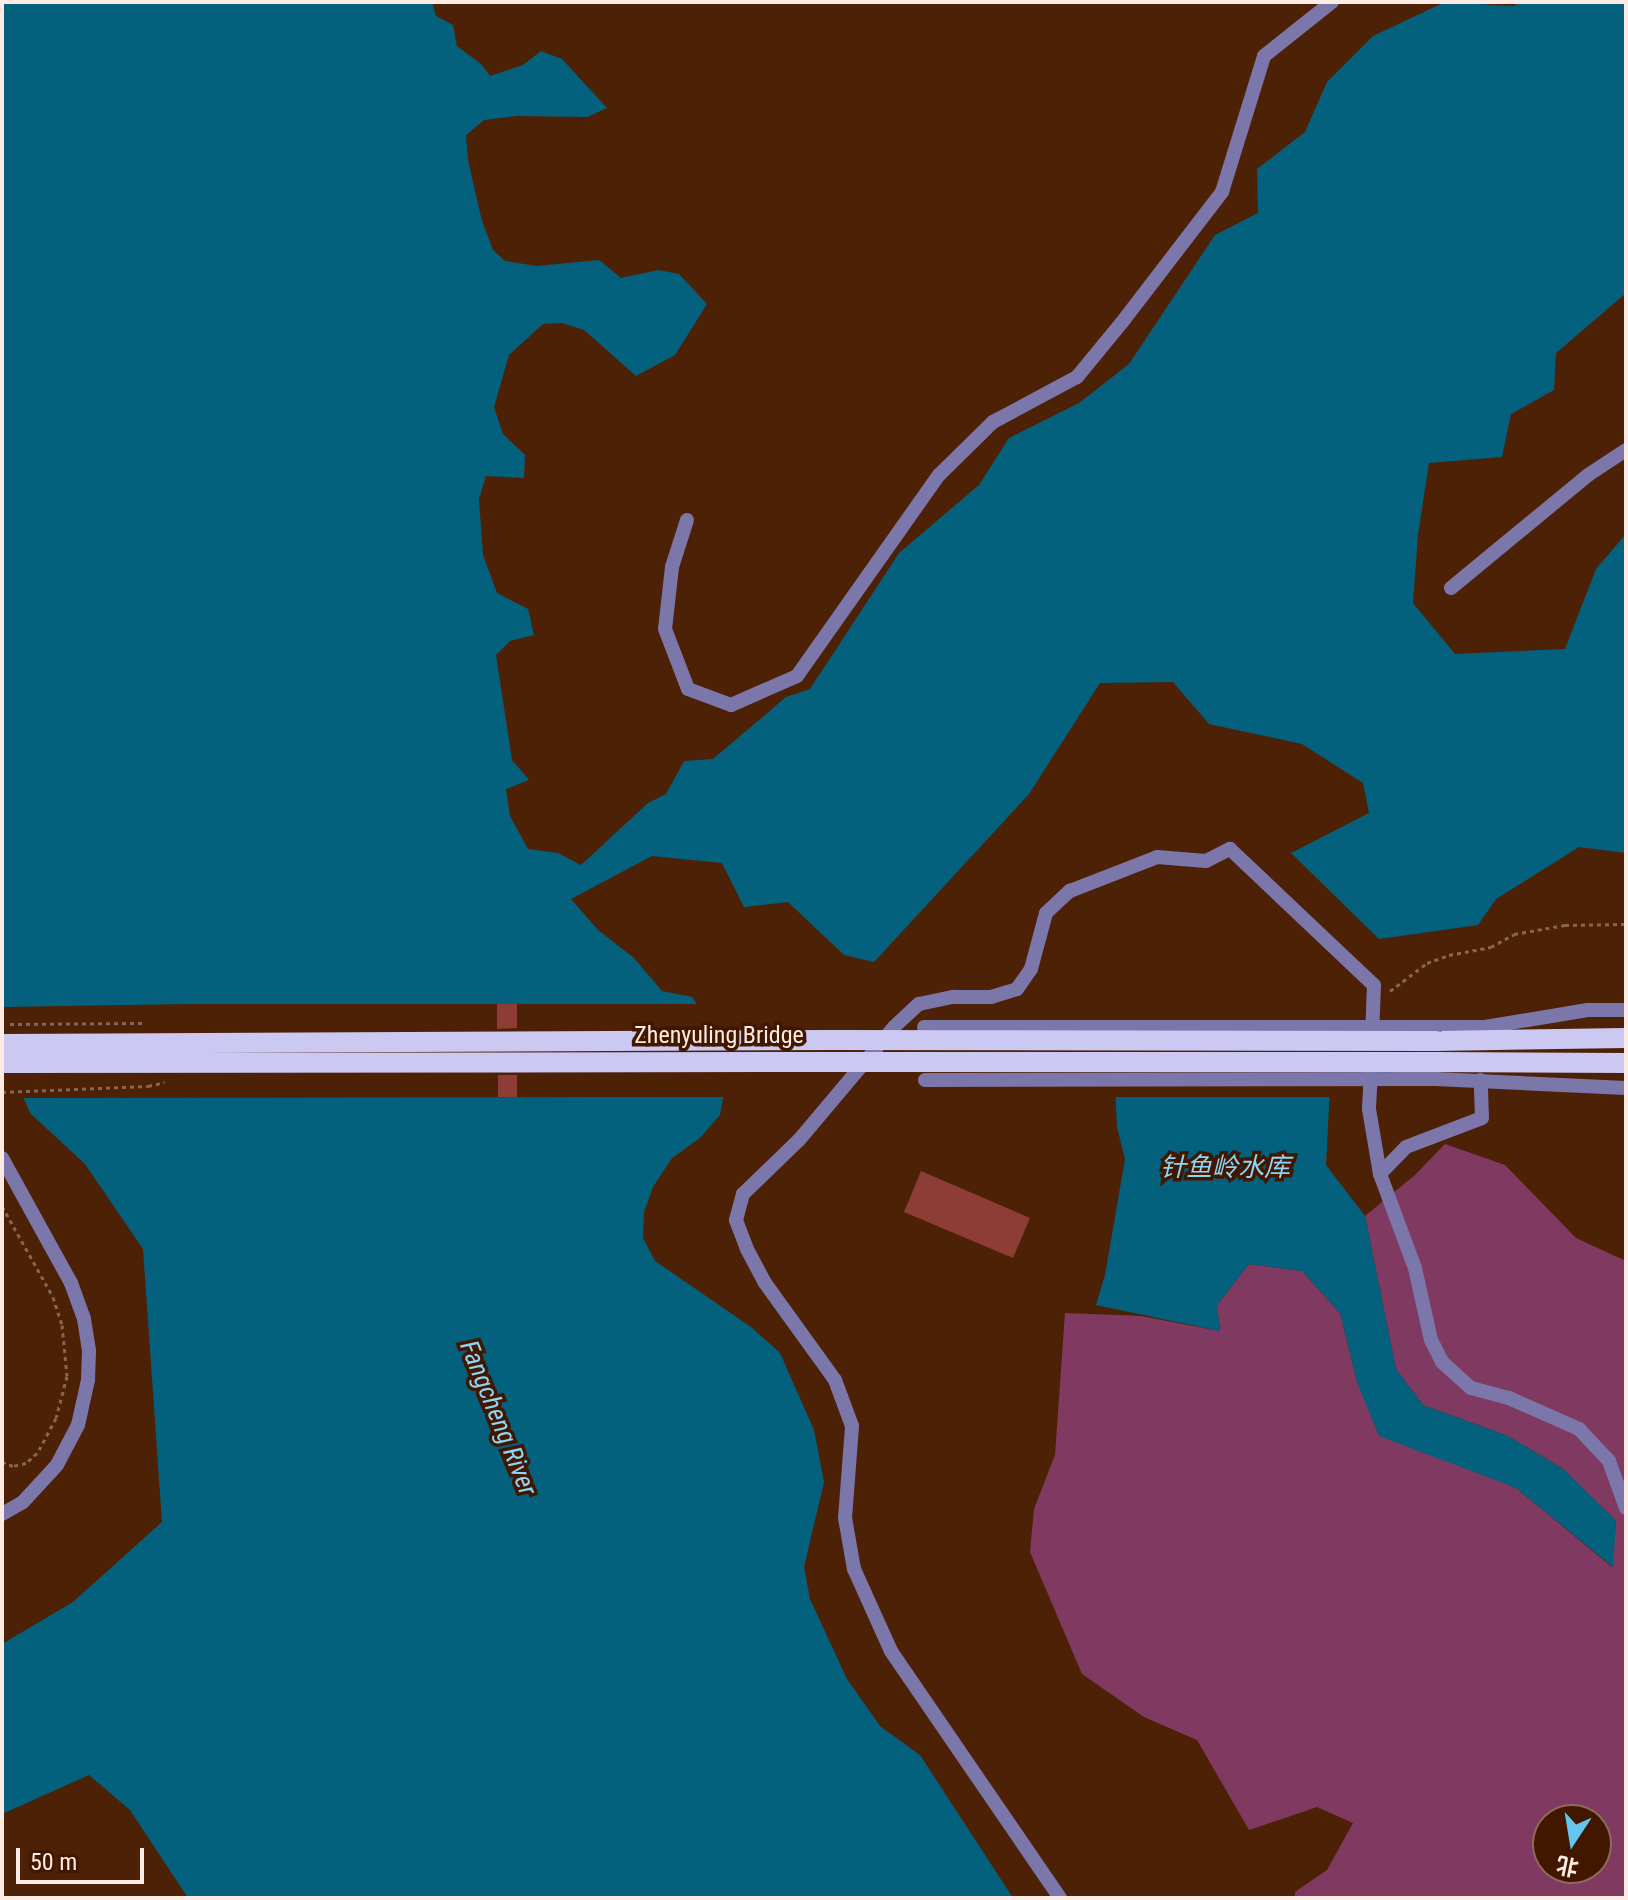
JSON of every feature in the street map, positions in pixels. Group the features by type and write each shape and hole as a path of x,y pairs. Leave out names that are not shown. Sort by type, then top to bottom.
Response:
{"main road":[{"path":"1436,1052 1626,1038"},
{"name":"Zhenyuling Bridge","path":"2,1044 1436,1052"},
{"path":"1436,1052 1626,1063"},
{"name":"Zhenyuling Bridge","path":"2,1063 1436,1052"}],"street":[{"path":"687,520 672,567 665,629 688,689 731,705 797,676 939,475 993,422 1077,377 1123,321 1222,192 1264,56 1332,2"},
{"path":"1451,588 1588,475 1626,450"},
{"path":"1060,1898 891,1651 854,1569 845,1518 852,1426 835,1380 765,1283 736,1220 743,1194 799,1140 894,1027 919,1004 953,997 991,997 1017,989 1031,969 1046,913 1070,891 1157,857 1206,861 1230,849 1374,985 1369,1109 1380,1174 1415,1268 1431,1340 1442,1362 1471,1388 1509,1398 1579,1429 1609,1461 1626,1508"},
{"path":"925,1080 1436,1052 1485,1027 1588,1010 1626,1010"},
{"path":"924,1027 1436,1052 1481,1080 1626,1088"},
{"path":"1380,1174 1406,1147 1482,1118 1481,1080"},
{"path":"2,1158 71,1283 84,1319 89,1351 88,1380 78,1425 57,1465 23,1502 2,1514"}],"path":[{"path":"1374,1003 1427,963 1449,955 1491,947 1514,934 1565,925 1626,924"},
{"path":"2,1024 144,1023"},
{"path":"2,1092 148,1086 176,1080"},
{"path":"2,1206 53,1297 62,1325 67,1376 56,1418 37,1453 26,1463 13,1466 2,1462"}],"shaded area":[{"path":"1445,1144 1505,1165 1576,1238 1626,1261 1626,1898 1295,1898 1295,1892 1327,1870 1353,1823 1317,1807 1249,1830 1197,1740 1144,1717 1082,1674 1030,1552 1034,1509 1055,1455 1065,1313 1141,1316 1220,1331 1217,1305 1249,1264 1302,1271 1340,1313 1358,1385 1452,1461 1516,1488 1612,1567 1616,1521 1563,1469 1508,1436 1423,1405 1396,1369 1365,1216 1415,1175"}],"water":[{"name":"Fangcheng River","path":"2,2 432,2 436,16 453,25 457,46 481,64 490,76 523,65 541,51 562,59 607,108 587,117 517,116 484,120 466,135 468,160 482,221 493,250 505,261 537,266 599,260 621,278 658,270 679,274 707,304 675,355 636,376 584,330 562,323 543,324 509,355 494,407 503,434 525,455 524,478 486,476 479,499 483,555 497,593 528,609 534,635 510,641 496,655 512,760 529,780 506,789 510,816 528,849 558,853 581,865 648,803 666,794 684,761 713,759 786,697 810,689 899,553 979,485 1009,438 1079,403 1129,364 1215,235 1258,213 1257,169 1305,132 1327,82 1373,36 1445,2 1513,6 1521,2 1626,2 1626,293 1556,353 1554,390 1511,414 1502,457 1429,463 1418,535 1413,603 1455,654 1565,649 1596,569 1626,534 1626,853 1579,847 1496,899 1478,925 1379,939 1291,853 1369,813 1363,783 1302,744 1209,724 1173,682 1100,683 1029,794 874,962 844,955 788,902 744,907 722,863 652,856 571,899 598,930 634,958 662,991 692,997 731,1053 720,1115 700,1138 672,1158 653,1187 644,1212 643,1238 655,1261 751,1327 780,1353 814,1430 824,1482 804,1567 810,1599 847,1679 880,1726 920,1755 1013,1898 188,1898 130,1810 89,1775 2,1814 2,1644 73,1602 162,1522 143,1249 85,1164 30,1113 2,1048"},
{"name":"针鱼岭水库","path":"1331,1068 1326,1165 1365,1216 1396,1369 1423,1405 1508,1436 1563,1469 1616,1521 1613,1567 1516,1488 1379,1436 1358,1385 1340,1313 1302,1271 1249,1264 1217,1305 1220,1331 1096,1305 1105,1275 1125,1159 1117,1127 1114,1070"}],"pier":[{"path":"702,1004 735,1053 727,1097 19,1098 2,1058 2,1007"},
{"path":"1335,1067 1333,1097 1111,1097 1110,1070"}],"building":[{"path":"497,1004 517,1004 517,1028 497,1029"},
{"path":"498,1075 517,1075 517,1097 498,1097"},
{"path":"921,1171 1030,1218 1013,1258 904,1212"}]}
